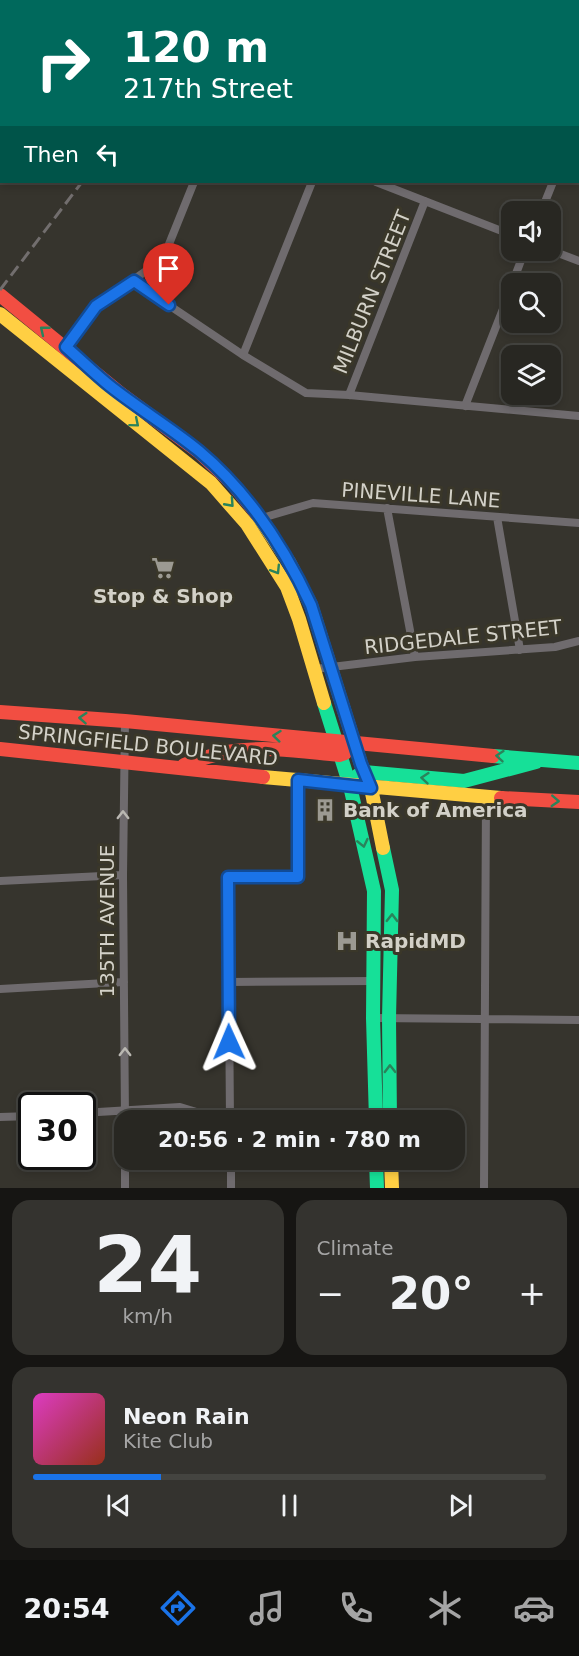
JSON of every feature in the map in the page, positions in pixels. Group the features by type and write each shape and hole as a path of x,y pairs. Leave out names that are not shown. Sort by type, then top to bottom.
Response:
{"main road":[{"path":"0,296 211,483 253,533 287,587 315,669 350,786 374,891 373,1018 376,1110"},
{"path":"0,314 110,386 200,452 262,518 300,580 311,605 354,743 371,788 392,890 390,1110"},
{"name":"SPRINGFIELD BOULEVARD","path":"0,712 125,721 337,748 354,743 579,763"},
{"path":"178,767 212,755 241,750 337,748"},
{"name":"SPRINGFIELD BOULEVARD","path":"0,749 371,788 579,802"},
{"path":"350,786 358,775 364,772 464,781 544,760"},
{"path":"376,1170 377,1188"},
{"path":"391,1170 392,1188"}],"street":[{"path":"62,353 96,306 163,259 194,183"},
{"path":"243,355 312,183"},
{"path":"379,183 501,231"},
{"path":"545,201 553,183"},
{"name":"MILBURN STREET","path":"349,395 425,201"},
{"path":"561,254 579,261"},
{"path":"134,281 243,355 306,393 579,416"},
{"path":"465,406 501,313"},
{"name":"PINEVILLE LANE","path":"262,518 313,503 579,523"},
{"path":"387,508 415,657"},
{"path":"497,517 520,650"},
{"name":"RIDGEDALE STREET","path":"315,669 415,657 555,647 579,642"},
{"name":"135TH AVENUE","path":"125,721 123,761 125,1110"},
{"path":"230,1110 228,877 298,877 298,780"},
{"path":"484,1188 486,797"},
{"path":"0,881 123,875"},
{"path":"228,982 373,981"},
{"path":"0,989 124,982"},
{"path":"373,1018 579,1020"},
{"path":"125,1110 180,1107 190,1110"},
{"path":"96,1112 114,1111"},
{"path":"0,1118 18,1117"},
{"path":"125,1170 125,1188"},
{"path":"231,1170 231,1188"}],"railway":[{"path":"0,290 81,183"}],"traffic: fast":[{"path":"324,703 350,786 374,891 373,1018 376,1110"},
{"path":"493,756 579,763"},
{"path":"358,775 364,772 464,781 536,762"},
{"path":"383,848 392,890 390,1110"},
{"path":"376,1170 377,1188"}],"traffic: slow":[{"path":"0,314 211,483 247,524 287,587 324,703"},
{"path":"258,515 289,562 311,605 361,764 371,788 383,848"},
{"path":"263,777 501,798"},
{"path":"391,1170 392,1188"}],"traffic: jam":[{"path":"0,295 121,394 198,451 233,484 258,515"},
{"path":"0,712 125,721 493,756"},
{"path":"0,749 263,777"},
{"path":"184,765 228,752 260,749 339,755 345,753"},
{"path":"501,798 579,802"}],"place":[{"name":"Stop & Shop","path":"163,568"},
{"name":"Bank of America","path":"325,810"},
{"name":"RapidMD","path":"347,941"}],"route":[{"path":"169,305 134,281 96,306 66,347 110,386 200,452 262,518 300,580 311,605 361,764 371,788 298,780 298,877 228,877 229,1042"}]}
